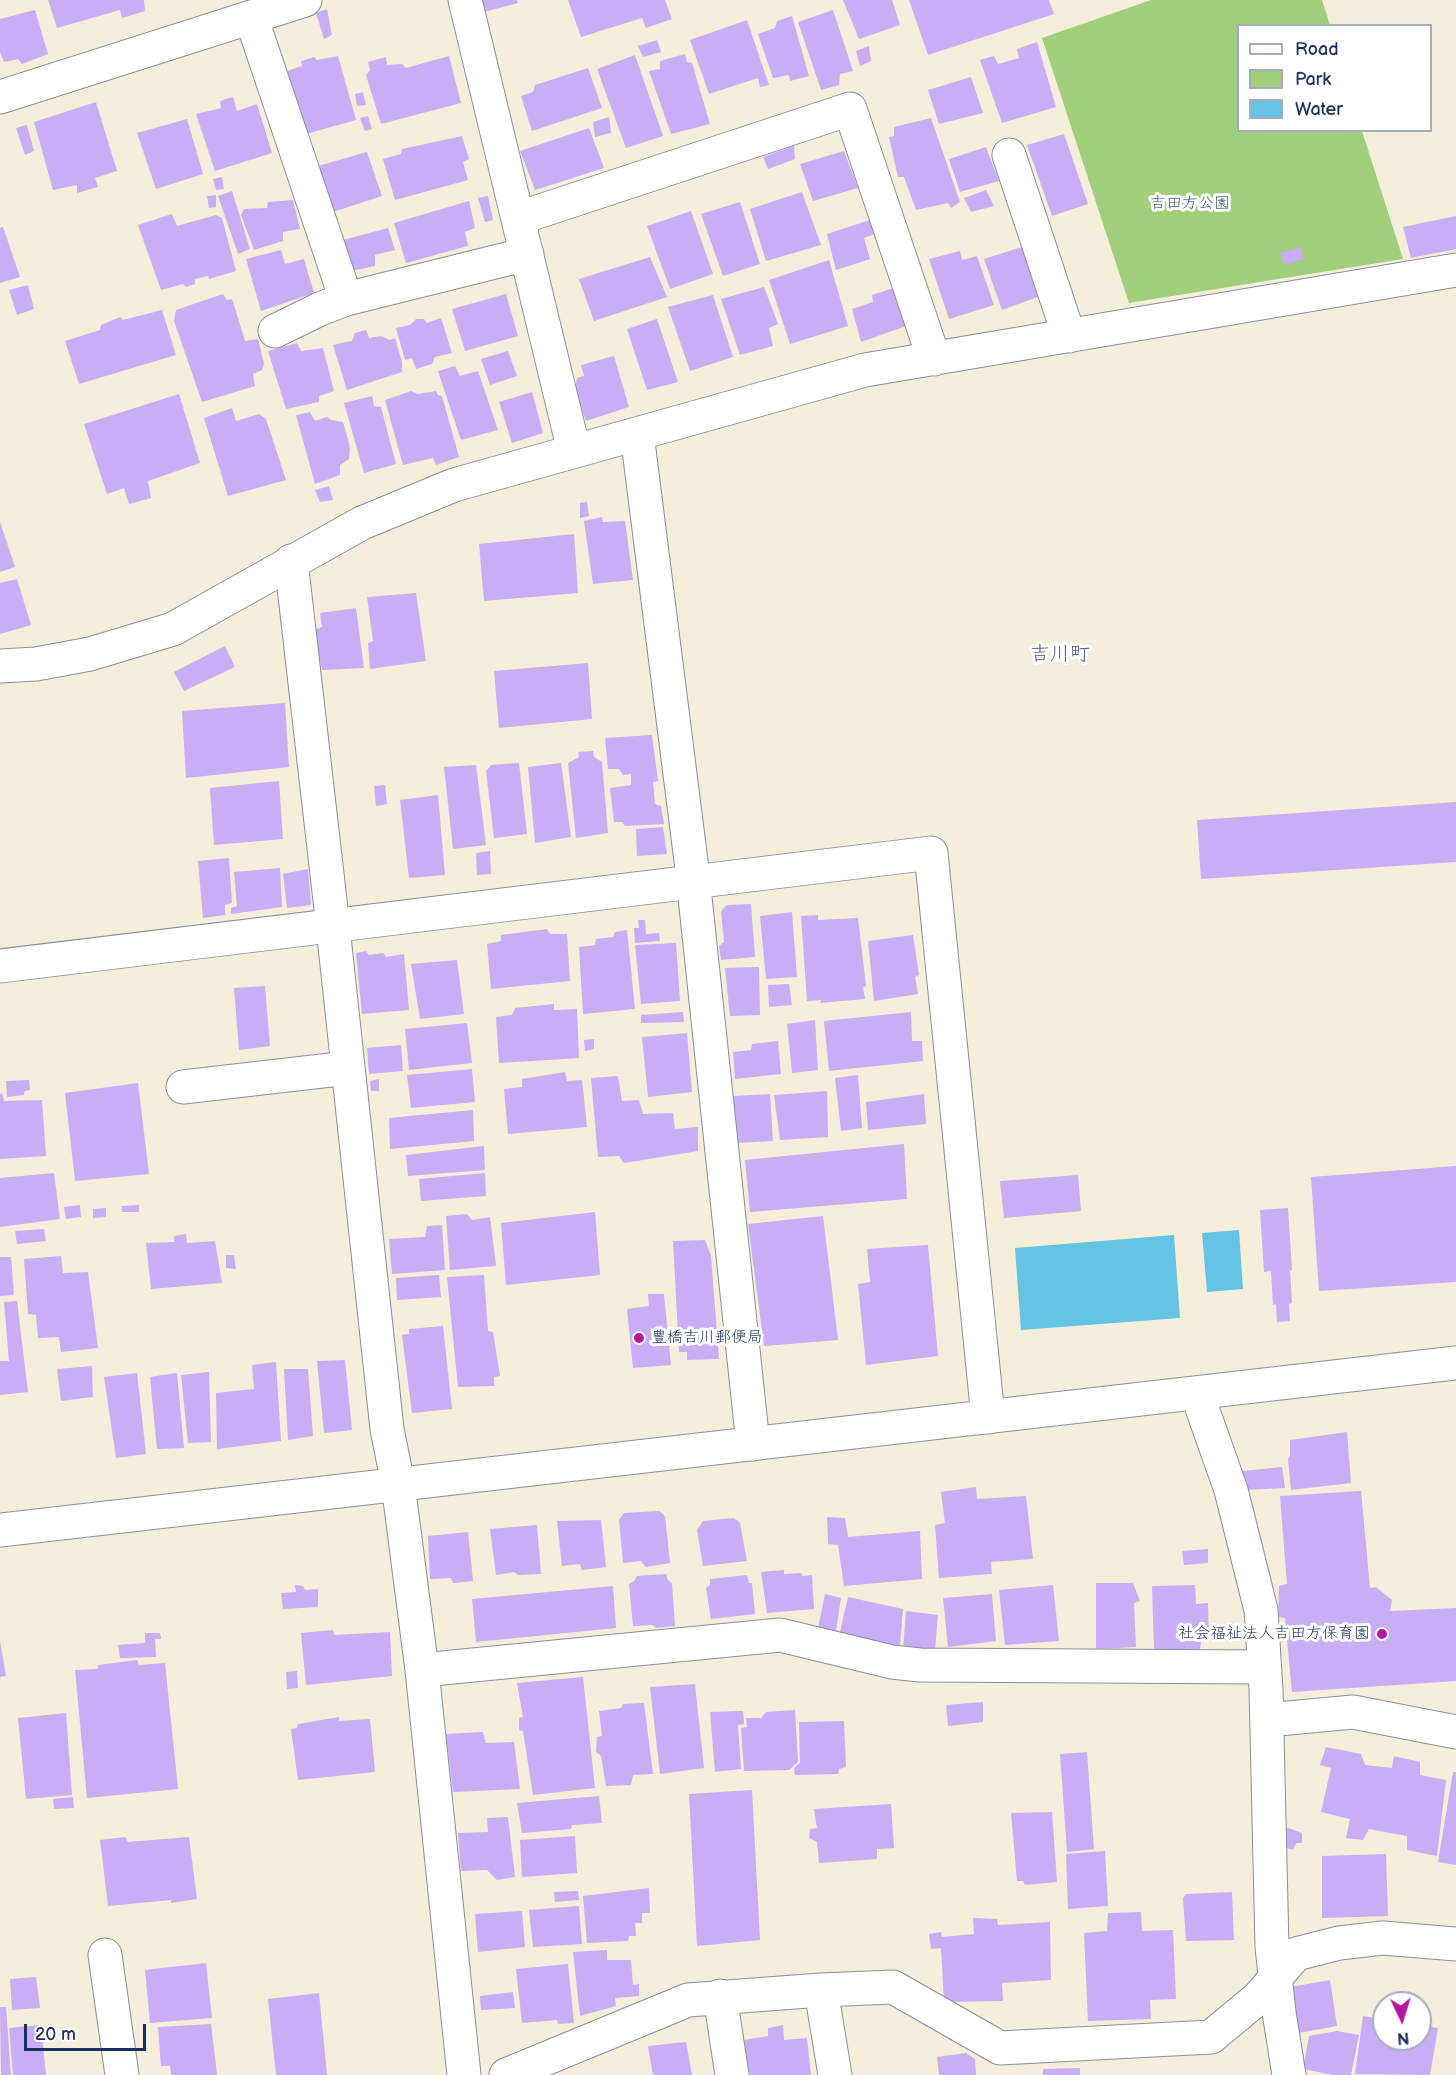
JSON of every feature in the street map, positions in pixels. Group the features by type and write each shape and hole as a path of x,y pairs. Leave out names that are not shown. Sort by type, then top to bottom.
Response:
{"street":[{"path":"0,97 305,0"},
{"path":"465,0 574,451"},
{"path":"251,17 346,299"},
{"path":"519,218 849,109 934,359"},
{"path":"1009,155 1069,336"},
{"path":"275,331 346,299 527,254"},
{"path":"0,666 36,664 90,654 173,629 362,523 454,485 865,370 1456,270"},
{"path":"637,434 694,882 753,1444"},
{"path":"291,561 387,1429 398,1484 422,1670 464,2075"},
{"path":"0,966 931,853 988,1417"},
{"path":"183,1087 348,1068"},
{"path":"0,1530 1456,1363"},
{"path":"1197,1394 1231,1490 1261,1610 1267,1720 1272,1947 1289,2075"},
{"path":"422,1670 780,1635 892,1662 920,1665 1264,1667"},
{"path":"1267,1720 1353,1713 1456,1732"},
{"path":"506,2075 688,2000 821,1990 893,1987 1000,2048 1031,2061 1211,2037 1258,1998 1296,1954 1340,1943 1383,1938 1456,1944"},
{"path":"105,1955 122,2075"},
{"path":"821,1990 835,2075"},
{"path":"720,1996 732,2075"}],"green space":[{"name":"吉田方公園","path":"1151,0 1322,0 1330,24 1237,24 1237,132 1362,132 1403,259 1129,303 1042,38"}],"water":[{"path":"1239,1230 1243,1289 1207,1292 1202,1233"},
{"path":"1174,1235 1180,1318 1021,1330 1015,1248"}],"building":[{"path":"48,0 144,0 145,11 122,18 120,10 57,28"},
{"path":"481,0 517,0 518,3 484,12"},
{"path":"568,0 665,0 672,19 646,28 642,18 581,37"},
{"path":"843,0 892,0 900,25 859,39"},
{"path":"909,0 1049,0 1054,14 928,55"},
{"path":"327,9 332,35 324,39 316,13"},
{"path":"35,10 48,54 22,64 18,59 4,62 0,52 0,19"},
{"path":"833,10 853,71 840,74 839,85 821,90 798,22"},
{"path":"792,16 809,76 790,81 789,75 773,78 758,34 775,28 777,21"},
{"path":"747,20 769,85 760,87 758,78 709,94 690,40"},
{"path":"657,40 661,52 643,57 638,46"},
{"path":"1037,42 1056,107 1002,123 980,60 994,56 998,64 1019,58 1017,49"},
{"path":"869,46 871,61 860,66 856,51"},
{"path":"685,54 687,62 692,63 710,124 671,134 649,71 660,69 660,61"},
{"path":"635,55 663,136 626,148 597,69"},
{"path":"338,56 356,120 306,134 284,72 302,66 301,61 314,57 317,60"},
{"path":"449,56 461,103 381,124 366,75 370,70 368,62 386,57 387,65 402,64 406,68"},
{"path":"588,68 602,108 532,131 521,96 533,92 535,85"},
{"path":"971,77 983,113 939,124 928,90"},
{"path":"363,92 366,105 357,106 355,94"},
{"path":"233,97 237,111 257,104 272,153 215,171 196,114 221,108 220,101"},
{"path":"96,102 117,171 95,178 98,187 77,193 77,185 53,190 34,122"},
{"path":"368,116 372,129 365,131 360,118"},
{"path":"609,117 611,133 595,137 593,122"},
{"path":"931,118 960,202 951,208 948,203 916,210 904,177 898,177 889,137 894,136 894,127"},
{"path":"187,119 203,174 156,189 137,133"},
{"path":"27,125 34,151 25,155 16,128"},
{"path":"589,128 604,168 535,190 520,151"},
{"path":"1064,134 1088,204 1052,216 1027,145"},
{"path":"462,136 469,159 463,162 468,180 395,200 383,159 401,154 402,149"},
{"path":"794,146 795,159 768,169 763,157"},
{"path":"986,147 999,181 960,192 949,159"},
{"path":"844,151 858,188 813,201 800,164"},
{"path":"367,152 382,196 333,212 318,166"},
{"path":"222,177 224,189 216,190 213,179"},
{"path":"986,190 994,206 971,212 964,198"},
{"path":"232,191 250,249 238,254 218,196"},
{"path":"802,192 821,245 766,261 750,209"},
{"path":"216,195 216,207 209,208 207,196"},
{"path":"488,196 493,220 485,222 478,198"},
{"path":"293,200 300,229 283,232 283,241 254,250 241,215 244,209 267,208 268,202"},
{"path":"469,201 475,228 465,232 468,246 406,263 394,223"},
{"path":"740,202 760,264 723,276 701,214"},
{"path":"691,211 713,274 670,289 647,226"},
{"path":"172,214 177,226 216,215 222,218 236,271 209,279 208,276 195,279 195,284 186,287 183,284 161,290 138,225"},
{"path":"1456,216 1456,249 1411,258 1403,227"},
{"path":"870,220 874,234 864,238 870,259 836,270 827,234"},
{"path":"3,227 20,277 0,283 0,228"},
{"path":"388,228 395,250 375,255 375,266 351,271 343,240"},
{"path":"1025,246 1040,296 1002,310 984,259"},
{"path":"1301,247 1304,259 1284,265 1280,253"},
{"path":"281,250 285,264 304,259 314,293 261,311 246,259"},
{"path":"960,251 962,260 977,256 994,305 949,319 929,259"},
{"path":"650,257 667,297 594,321 579,279"},
{"path":"829,260 848,326 790,344 769,280"},
{"path":"28,285 34,309 17,315 9,290"},
{"path":"764,287 778,324 769,328 773,346 740,355 721,299"},
{"path":"897,287 909,325 861,342 852,309 873,302 872,295"},
{"path":"223,294 227,300 232,299 245,341 258,339 264,364 262,370 253,374 255,386 202,402 174,321 176,310"},
{"path":"506,294 518,336 465,351 452,309"},
{"path":"713,295 733,357 690,371 668,307"},
{"path":"162,310 176,355 79,384 65,341 100,330 101,325 120,317 123,320"},
{"path":"441,318 452,353 435,357 432,364 416,369 412,358 405,360 396,328 410,325 416,319 424,319 427,323"},
{"path":"657,319 678,382 647,390 627,329"},
{"path":"366,330 369,338 381,336 390,340 395,338 402,362 402,372 347,390 333,345 352,341 355,333"},
{"path":"297,343 301,351 323,348 334,391 319,396 319,402 286,409 268,351"},
{"path":"508,351 517,376 490,385 481,359"},
{"path":"614,356 629,407 586,421 575,390 577,378 584,376 581,365"},
{"path":"455,366 460,376 478,371 498,430 461,440 438,371"},
{"path":"411,391 418,394 436,391 442,396 459,457 436,465 433,458 403,465 385,400"},
{"path":"532,392 543,433 512,443 499,402"},
{"path":"179,394 200,463 148,481 151,498 129,504 124,488 107,494 84,424"},
{"path":"372,396 374,406 381,407 396,464 364,473 344,403"},
{"path":"232,408 236,421 259,414 266,419 286,480 228,496 204,418"},
{"path":"310,412 315,421 327,417 343,422 350,447 349,459 340,465 340,475 315,484 296,415"},
{"path":"329,486 333,500 320,502 315,490"},
{"path":"587,502 589,516 580,518 580,503"},
{"path":"602,517 603,522 625,521 633,580 593,584 584,521"},
{"path":"0,522 15,567 0,572"},
{"path":"574,534 578,593 484,601 479,544"},
{"path":"17,579 31,625 0,634 0,583"},
{"path":"416,593 426,661 370,669 368,643 373,641 367,597"},
{"path":"356,608 364,668 322,670 314,630 322,627 320,613"},
{"path":"225,646 235,667 184,691 174,672"},
{"path":"588,663 592,719 499,728 494,671"},
{"path":"285,703 289,767 186,778 182,711"},
{"path":"652,735 658,781 653,782 655,804 661,806 664,824 625,826 622,822 614,822 610,788 631,785 631,774 623,775 619,769 608,769 605,738"},
{"path":"593,751 594,757 602,762 608,833 576,838 568,763 579,757 578,752"},
{"path":"519,763 527,834 494,838 486,771 491,765"},
{"path":"561,763 571,837 535,843 528,767"},
{"path":"476,765 486,845 453,849 444,767"},
{"path":"279,781 283,839 214,845 210,788"},
{"path":"385,785 387,804 376,806 374,786"},
{"path":"438,795 445,875 409,878 400,800"},
{"path":"1456,802 1456,862 1201,879 1197,820"},
{"path":"663,827 667,854 637,856 636,829"},
{"path":"490,851 491,874 477,875 476,853"},
{"path":"229,858 232,903 225,905 225,915 203,918 198,861"},
{"path":"280,868 282,907 231,914 231,908 237,906 234,872"},
{"path":"308,869 311,905 287,908 283,874"},
{"path":"751,904 755,957 721,960 719,946 724,942 721,911 727,905"},
{"path":"792,912 797,977 766,979 760,916"},
{"path":"818,915 818,920 858,918 866,986 863,987 865,999 820,1003 821,1000 807,1001 801,916"},
{"path":"638,920 645,920 646,934 659,933 660,941 635,943 634,928 639,928"},
{"path":"547,929 550,934 567,934 570,981 491,989 487,944 501,941 501,935"},
{"path":"627,930 635,1009 583,1014 579,947 595,945 596,939 613,937 615,932"},
{"path":"913,935 919,975 915,977 918,994 874,1001 868,941"},
{"path":"676,943 680,1001 641,1004 635,945"},
{"path":"366,951 369,955 383,953 386,957 404,954 409,1010 362,1014 356,953"},
{"path":"457,960 464,1014 420,1019 411,964"},
{"path":"759,967 760,1015 730,1016 725,968"},
{"path":"789,984 792,1005 769,1007 768,985"},
{"path":"265,986 270,1046 239,1050 234,988"},
{"path":"554,1004 554,1010 577,1009 579,1058 499,1063 496,1017 512,1015 515,1008"},
{"path":"683,1012 684,1022 641,1023 641,1015"},
{"path":"911,1012 912,1041 922,1041 923,1061 829,1071 824,1021"},
{"path":"815,1020 818,1070 792,1073 787,1024"},
{"path":"467,1023 472,1063 409,1070 405,1029"},
{"path":"687,1033 692,1092 648,1097 642,1037"},
{"path":"594,1039 594,1049 585,1051 584,1040"},
{"path":"778,1041 781,1074 735,1079 733,1052 751,1050 752,1044"},
{"path":"401,1045 403,1071 369,1074 367,1048"},
{"path":"472,1069 475,1102 411,1108 407,1075"},
{"path":"565,1072 567,1081 582,1080 587,1127 508,1134 504,1089 522,1087 522,1079"},
{"path":"858,1075 862,1128 841,1131 835,1078"},
{"path":"618,1076 622,1101 639,1100 643,1114 673,1113 675,1129 698,1127 698,1151 624,1163 619,1156 598,1157 591,1078"},
{"path":"379,1079 379,1091 371,1091 370,1081"},
{"path":"29,1080 30,1090 25,1091 24,1095 7,1097 6,1081"},
{"path":"138,1083 149,1174 75,1181 65,1093"},
{"path":"827,1091 828,1137 780,1140 774,1095"},
{"path":"2,1093 4,1101 42,1100 46,1156 0,1159 0,1094"},
{"path":"770,1094 773,1141 735,1143 733,1096"},
{"path":"924,1094 926,1124 868,1130 866,1102"},
{"path":"473,1110 474,1141 390,1149 389,1118"},
{"path":"904,1144 907,1199 750,1212 745,1160"},
{"path":"484,1146 485,1170 408,1176 406,1155"},
{"path":"1456,1166 1456,1282 1319,1291 1311,1177"},
{"path":"54,1173 60,1219 0,1227 0,1178"},
{"path":"485,1173 486,1196 421,1201 419,1179"},
{"path":"1078,1175 1081,1211 1004,1218 1000,1181"},
{"path":"80,1205 81,1217 66,1219 64,1207"},
{"path":"139,1205 139,1212 122,1212 122,1206"},
{"path":"106,1208 106,1217 93,1218 93,1209"},
{"path":"1288,1208 1292,1303 1289,1304 1290,1321 1277,1322 1276,1304 1273,1305 1271,1271 1264,1272 1260,1210"},
{"path":"595,1212 600,1275 506,1285 501,1223"},
{"path":"467,1214 472,1220 490,1217 496,1266 450,1270 446,1216"},
{"path":"823,1216 838,1340 764,1346 748,1224"},
{"path":"442,1225 445,1270 392,1274 389,1239 425,1237 427,1226"},
{"path":"44,1229 46,1241 17,1244 15,1231"},
{"path":"186,1234 187,1243 215,1241 222,1283 151,1289 146,1243 174,1242 174,1236"},
{"path":"705,1240 711,1256 719,1359 687,1360 687,1352 679,1352 673,1241"},
{"path":"928,1245 938,1356 866,1365 858,1284 870,1282 867,1249"},
{"path":"226,1255 234,1255 236,1269 226,1268"},
{"path":"61,1256 63,1273 88,1272 98,1348 61,1352 59,1337 38,1338 36,1315 28,1314 24,1259"},
{"path":"0,1257 11,1257 14,1295 0,1296"},
{"path":"439,1275 441,1297 397,1300 396,1278"},
{"path":"484,1275 488,1331 493,1332 500,1376 494,1377 494,1386 458,1387 447,1277"},
{"path":"648,1294 664,1294 671,1365 633,1368 627,1309 649,1306"},
{"path":"17,1301 28,1392 0,1395 0,1361 9,1361 4,1302"},
{"path":"443,1326 452,1409 412,1413 402,1335 409,1334 409,1329"},
{"path":"345,1360 352,1430 324,1433 317,1361"},
{"path":"276,1362 281,1441 217,1449 216,1393 254,1389 252,1365"},
{"path":"92,1366 93,1397 61,1401 57,1369"},
{"path":"284,1369 308,1369 313,1436 288,1440"},
{"path":"209,1372 211,1442 188,1443 181,1375"},
{"path":"137,1373 146,1454 116,1458 104,1377"},
{"path":"177,1373 184,1448 157,1449 150,1377"},
{"path":"1347,1432 1351,1483 1291,1490 1288,1459 1290,1440"},
{"path":"1282,1467 1285,1488 1245,1490 1243,1471"},
{"path":"976,1487 977,1499 1026,1496 1033,1559 991,1562 992,1574 939,1578 935,1525 945,1523 941,1492"},
{"path":"1361,1491 1370,1588 1376,1587 1392,1600 1390,1611 1456,1608 1456,1681 1292,1692 1285,1618 1278,1617 1279,1586 1287,1584 1280,1496"},
{"path":"659,1511 665,1516 670,1563 646,1567 641,1561 623,1563 619,1520 624,1513"},
{"path":"827,1517 845,1518 848,1537 920,1531 922,1579 844,1586 838,1545 828,1544"},
{"path":"734,1518 740,1523 747,1561 703,1566 697,1530 703,1521"},
{"path":"601,1520 606,1567 582,1570 580,1564 562,1566 557,1521"},
{"path":"537,1525 541,1574 518,1575 514,1572 496,1575 490,1529"},
{"path":"468,1532 473,1581 453,1583 451,1578 430,1579 428,1536"},
{"path":"1208,1549 1208,1563 1184,1565 1182,1551"},
{"path":"784,1570 784,1574 812,1575 814,1609 767,1613 761,1572"},
{"path":"666,1574 672,1583 675,1626 656,1628 652,1625 633,1626 629,1584 637,1576"},
{"path":"747,1575 749,1583 752,1583 755,1614 711,1619 706,1588 710,1585 710,1579"},
{"path":"1096,1583 1133,1583 1140,1601 1134,1603 1136,1647 1096,1649"},
{"path":"295,1585 303,1586 305,1590 318,1589 318,1607 283,1609 281,1593 296,1592"},
{"path":"1053,1585 1059,1641 1005,1645 999,1590"},
{"path":"1195,1585 1196,1604 1208,1603 1209,1636 1202,1636 1200,1649 1154,1649 1152,1586"},
{"path":"613,1586 616,1628 476,1642 472,1599"},
{"path":"825,1594 841,1598 836,1631 818,1628"},
{"path":"992,1594 996,1641 948,1647 943,1598"},
{"path":"848,1597 903,1609 900,1646 839,1636"},
{"path":"906,1611 938,1615 935,1649 903,1650"},
{"path":"333,1630 334,1635 390,1632 392,1676 306,1685 301,1633"},
{"path":"145,1633 160,1633 161,1639 155,1639 156,1657 120,1658 118,1645 145,1643"},
{"path":"0,1641 6,1676 0,1677"},
{"path":"137,1660 139,1665 165,1663 178,1789 87,1798 75,1670 98,1669 98,1665"},
{"path":"297,1671 298,1688 287,1689 286,1672"},
{"path":"583,1677 595,1788 533,1795 523,1731 519,1730 519,1718 523,1717 517,1683"},
{"path":"695,1684 704,1768 660,1774 650,1687"},
{"path":"983,1702 983,1722 948,1726 946,1705"},
{"path":"644,1703 653,1774 633,1775 631,1785 606,1786 601,1756 596,1752 597,1737 602,1736 599,1711 621,1708 623,1704"},
{"path":"795,1710 798,1762 789,1770 744,1771 741,1728 747,1727 746,1718 761,1718 766,1712"},
{"path":"743,1711 744,1724 738,1725 741,1769 715,1772 710,1712"},
{"path":"66,1713 72,1795 26,1799 18,1718"},
{"path":"339,1717 339,1721 370,1719 375,1772 298,1780 291,1729 297,1728 298,1724"},
{"path":"844,1721 846,1767 839,1769 838,1774 795,1775 794,1768 800,1763 799,1722"},
{"path":"483,1732 486,1743 514,1742 520,1789 453,1792 446,1734"},
{"path":"1326,1747 1361,1754 1365,1765 1392,1768 1394,1756 1420,1762 1420,1775 1446,1780 1437,1856 1407,1850 1407,1836 1369,1829 1363,1840 1346,1838 1350,1819 1321,1812 1331,1768 1320,1765"},
{"path":"1087,1752 1094,1849 1067,1852 1060,1754"},
{"path":"1453,1772 1456,1772 1456,1865 1438,1862"},
{"path":"752,1790 760,1940 697,1946 689,1794"},
{"path":"599,1796 602,1823 572,1825 571,1829 522,1833 517,1803"},
{"path":"73,1797 74,1808 54,1809 53,1799"},
{"path":"891,1804 894,1848 877,1849 877,1859 819,1863 817,1842 809,1838 810,1829 817,1828 814,1809"},
{"path":"1052,1812 1057,1882 1025,1885 1023,1881 1017,1881 1011,1813"},
{"path":"508,1817 515,1877 497,1880 487,1870 461,1871 458,1833 488,1832 487,1818"},
{"path":"1283,1826 1302,1833 1302,1843 1296,1843 1293,1850 1283,1847"},
{"path":"575,1836 577,1873 522,1877 520,1840"},
{"path":"125,1837 128,1842 189,1837 197,1899 171,1903 171,1900 108,1906 100,1840"},
{"path":"1105,1851 1108,1906 1068,1909 1066,1854"},
{"path":"1386,1854 1388,1916 1322,1918 1322,1856"},
{"path":"649,1888 650,1913 642,1913 642,1923 635,1923 636,1936 629,1936 628,1941 587,1943 583,1896"},
{"path":"578,1891 579,1900 555,1902 554,1892"},
{"path":"1232,1892 1234,1940 1186,1941 1183,1898 1186,1894"},
{"path":"579,1906 582,1944 533,1947 529,1910"},
{"path":"522,1911 525,1947 478,1952 475,1914"},
{"path":"1141,1912 1142,1931 1173,1930 1176,1999 1150,2000 1151,2019 1088,2021 1084,1933 1107,1931 1108,1913"},
{"path":"973,1918 997,1919 998,1925 1050,1922 1051,1980 1002,1983 1003,2001 944,2002 941,1948 931,1949 929,1934 941,1932 942,1937 974,1934"},
{"path":"607,1950 607,1960 631,1960 633,1985 639,1984 639,1996 615,1998 616,2006 580,2016 573,1952"},
{"path":"206,1963 212,2018 150,2023 145,1970"},
{"path":"568,1964 574,2023 558,2024 557,2020 522,2023 516,1969"},
{"path":"36,1977 40,2008 12,2010 10,1979"},
{"path":"1330,1980 1337,2026 1293,2034 1285,1988"},
{"path":"513,1992 515,2008 481,2010 480,1996"},
{"path":"319,1993 327,2075 276,2075 268,1999"},
{"path":"0,2007 6,2007 11,2075 1,2075"},
{"path":"1363,2016 1372,2017 1372,2051 1432,2051 1432,2027 1438,2028 1430,2075 1355,2074"},
{"path":"211,2024 217,2075 171,2075 170,2066 161,2066 158,2027"},
{"path":"41,2025 46,2075 13,2075 9,2028"},
{"path":"783,2025 784,2040 807,2038 811,2075 750,2075 744,2040 768,2036 768,2028"},
{"path":"1337,2031 1359,2035 1351,2075 1333,2075 1303,2069 1309,2036"},
{"path":"686,2042 692,2075 653,2075 648,2046"},
{"path":"966,2053 975,2059 976,2075 939,2075 937,2057"},
{"path":"1080,2068 1080,2075 1043,2075 1043,2069"}],"place":[{"name":"豊橋吉川郵便局","path":"639,1338"},
{"name":"社会福祉法人吉田方保育園","path":"1382,1634"}],"district":[{"name":"吉川町","path":"1060,655"}]}
